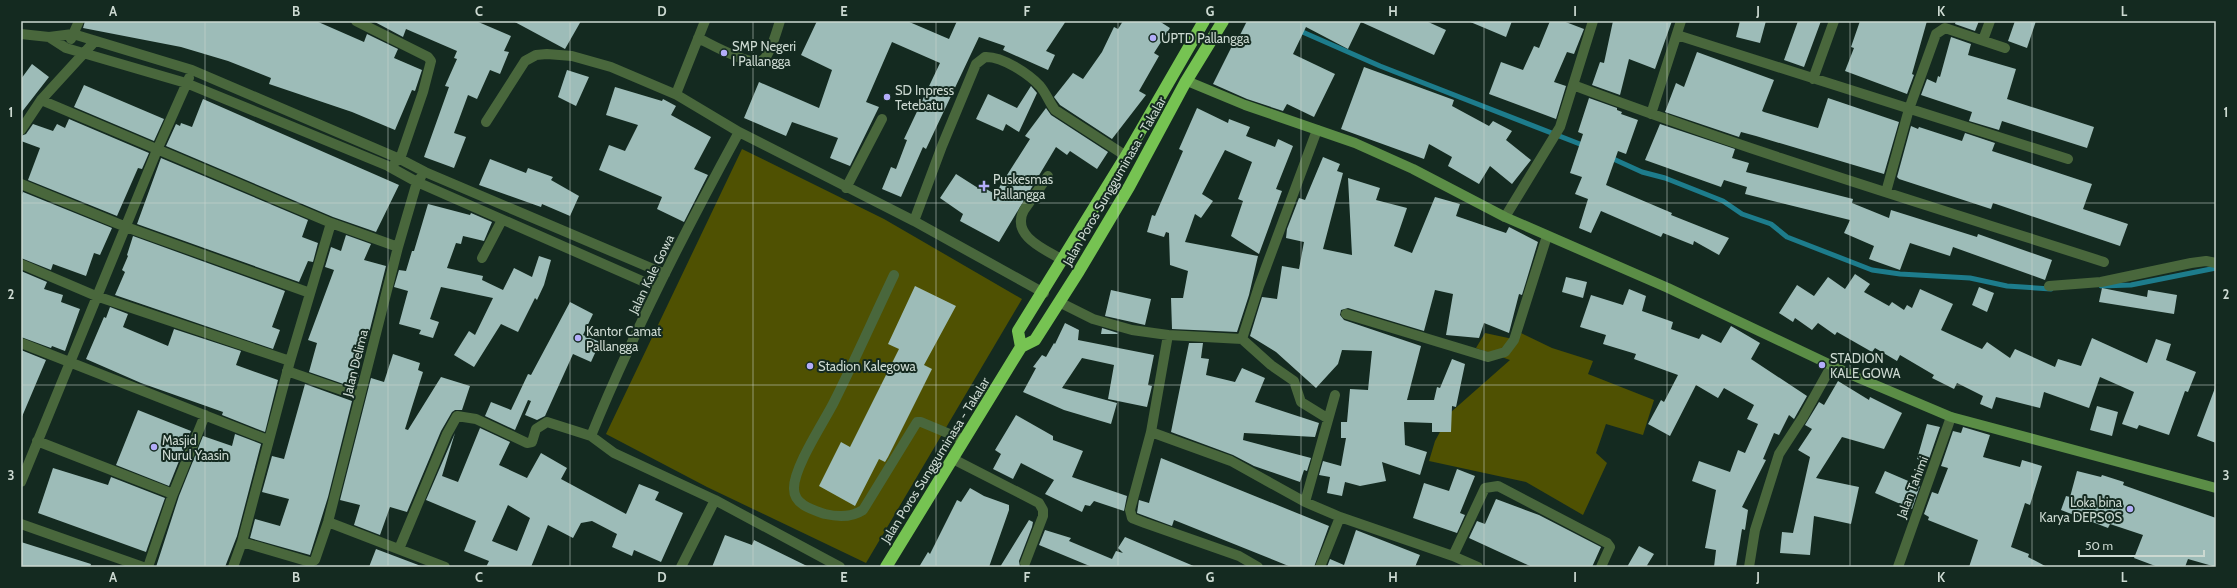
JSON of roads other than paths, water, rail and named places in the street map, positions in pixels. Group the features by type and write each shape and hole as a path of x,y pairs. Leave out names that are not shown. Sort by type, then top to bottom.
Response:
{"highway":[{"name":"Jalan Poros Sungguminasa - Takalar","path":"1021,347 1018,331 1044,293 1126,156 1204,21"},
{"name":"Jalan Poros Sungguminasa - Takalar","path":"887,567 1021,347 1035,340 1059,302 1129,187 1186,81 1223,21"}],"street":[{"path":"66,48 79,21"},
{"path":"357,21 428,57 431,61 423,92 400,159 388,166"},
{"path":"676,94 705,21"},
{"path":"698,38 749,61 759,62 766,57 780,21"},
{"path":"1505,218 1560,127 1593,21"},
{"path":"1651,114 1681,21"},
{"path":"1813,79 1834,21"},
{"path":"1983,40 1990,21"},
{"path":"1886,192 1909,109 1936,34 1945,28 2005,48"},
{"path":"21,34 49,38 73,34 192,70 400,159 425,172 665,274"},
{"path":"1677,35 2068,159"},
{"path":"49,38 66,48 186,83 388,166 417,182 588,259 658,288"},
{"path":"21,130 41,100 82,53 95,41"},
{"path":"486,122 519,69 525,61 536,55 572,56 605,65 676,94 739,132 846,188 914,221 1044,293"},
{"path":"914,221 942,146 976,64 985,57 999,59 1032,78 1043,90 1047,99 1056,110 1126,156"},
{"path":"21,482 96,296 192,70"},
{"path":"1186,81 1245,105 1355,143 1413,169 1505,218 1668,288 1832,365 1951,417 2216,488"},
{"path":"1573,85 1651,114 2104,262"},
{"path":"41,100 331,223 398,247"},
{"path":"846,188 882,119"},
{"path":"1242,339 1270,257 1317,130"},
{"name":"Jalan Kale Gowa","path":"590,436 658,288 699,205 739,132"},
{"name":"Jalan Delima","path":"242,542 312,562 328,522 398,247 417,182 425,172"},
{"path":"1048,176 1021,215 1021,226 1025,234 1030,239 1063,260"},
{"path":"21,184 126,227 310,294"},
{"path":"482,258 502,220"},
{"path":"233,567 242,542 287,371 331,223"},
{"path":"1346,314 1488,357 1504,352 1514,340 1547,236"},
{"path":"588,259 595,244"},
{"path":"2049,286 2101,282 2191,263 2216,262"},
{"path":"21,264 96,296 290,361"},
{"path":"894,275 834,401 799,469 794,490 796,497 809,509 834,516 848,516 857,514 863,510 917,422 921,422 964,440"},
{"path":"1059,302 1093,319 1132,330 1168,335 1242,339 1271,365 1294,381 1301,402 1327,418"},
{"path":"1168,335 1152,432 1132,498 1130,510 1132,518 1239,556 1258,567"},
{"path":"21,342 268,440"},
{"path":"1749,567 1755,530 1779,454 1803,417 1832,365"},
{"path":"287,371 360,396"},
{"path":"1305,502 1327,418 1335,395"},
{"path":"148,567 173,494 205,415"},
{"path":"399,549 447,434 457,416 476,419 527,443 532,442 536,429 547,422 590,436 614,453 715,500 840,567"},
{"name":"Jalan Tahimi","path":"1898,567 1951,417"},
{"path":"1152,432 1231,461 1305,502 1340,517 1453,556 1478,567"},
{"path":"37,441 173,494"},
{"path":"953,460 1039,503 1043,510 1043,516 1025,563"},
{"path":"1453,556 1485,488 1498,486 1607,543 1610,547 1601,567"},
{"path":"681,567 715,500"},
{"path":"1320,567 1340,517"},
{"path":"328,522 445,567"},
{"path":"21,524 143,567"}],"waterway":[{"path":"1298,30 1380,66 1585,146"},
{"path":"1609,157 1642,172 1665,178 1723,201 1742,214 1771,224 1787,237 1872,270 1900,274 1970,278 2007,286 2051,289"},
{"path":"2101,286 2131,285 2216,268"}],"place":[{"name":"UPTD Pallangga","path":"1153,38"},
{"name":"SMP Negeri I Pallangga","path":"724,53"},
{"name":"SD Inpress Tetebatu","path":"887,97"},
{"name":"Puskesmas Pallangga","path":"984,186"},
{"name":"Kantor Camat Pallangga","path":"578,338"},
{"name":"STADION KALE GOWA","path":"1822,365"},
{"name":"Stadion Kalegowa","path":"810,366"},
{"name":"Masjid Nurul Yaasin","path":"154,447"},
{"name":"Loka bina Karya DEPSOS","path":"2130,509"}]}
